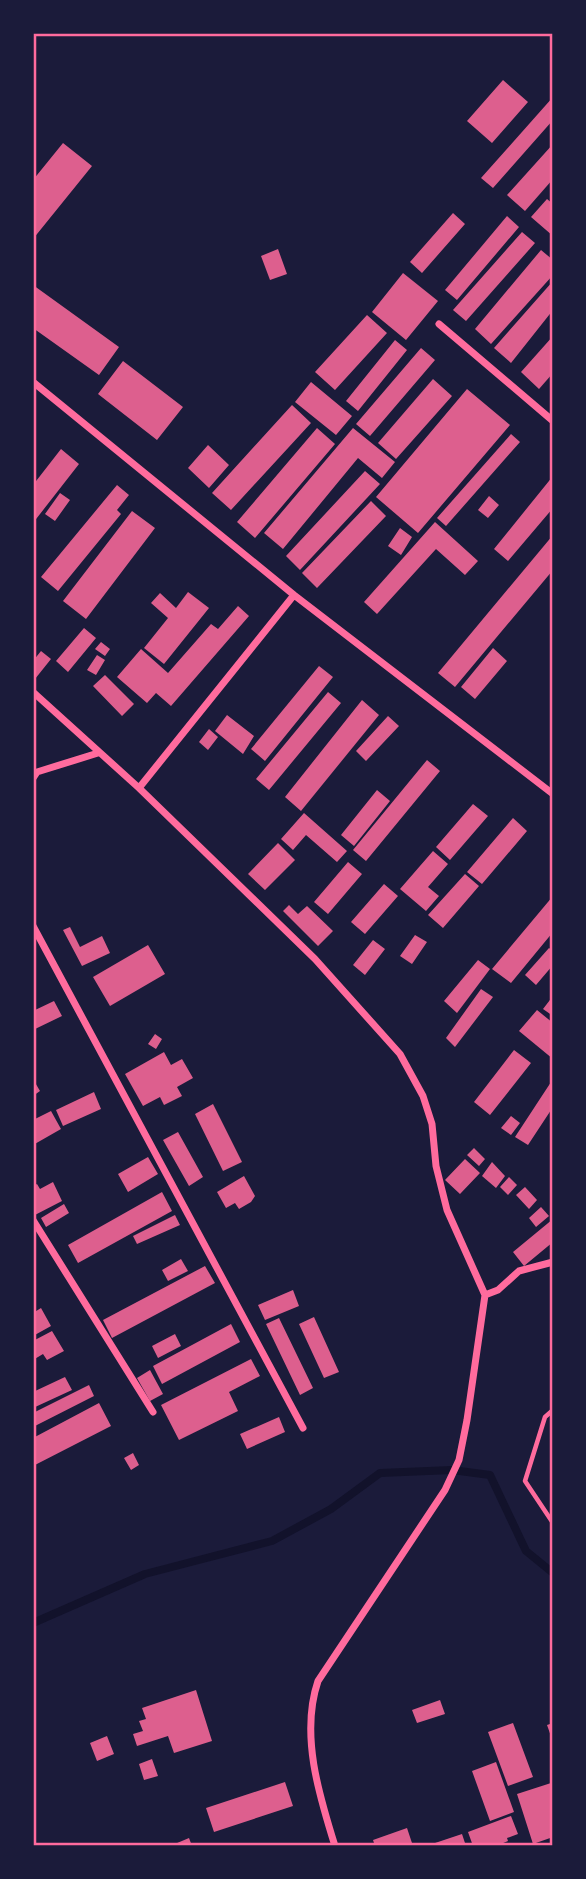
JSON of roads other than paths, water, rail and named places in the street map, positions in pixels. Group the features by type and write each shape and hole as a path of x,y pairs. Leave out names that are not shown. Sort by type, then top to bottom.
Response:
{"street":[{"path":"439,324 553,421"},
{"path":"33,382 294,595 553,794"},
{"path":"139,789 294,595"},
{"path":"33,692 139,789 315,959 400,1054 423,1096 432,1124 436,1166 447,1210 485,1296 459,1460 444,1490 322,1670 313,1694 313,1751 318,1794 335,1846"},
{"path":"33,778 37,772 98,753"},
{"path":"33,926 303,1429"},
{"path":"33,1220 153,1412"},
{"path":"485,1296 498,1290 519,1271 553,1262"}],"waterway":[{"path":"33,1623 145,1574 272,1541 331,1509 380,1473 452,1470 490,1475 526,1551 553,1573"}]}
